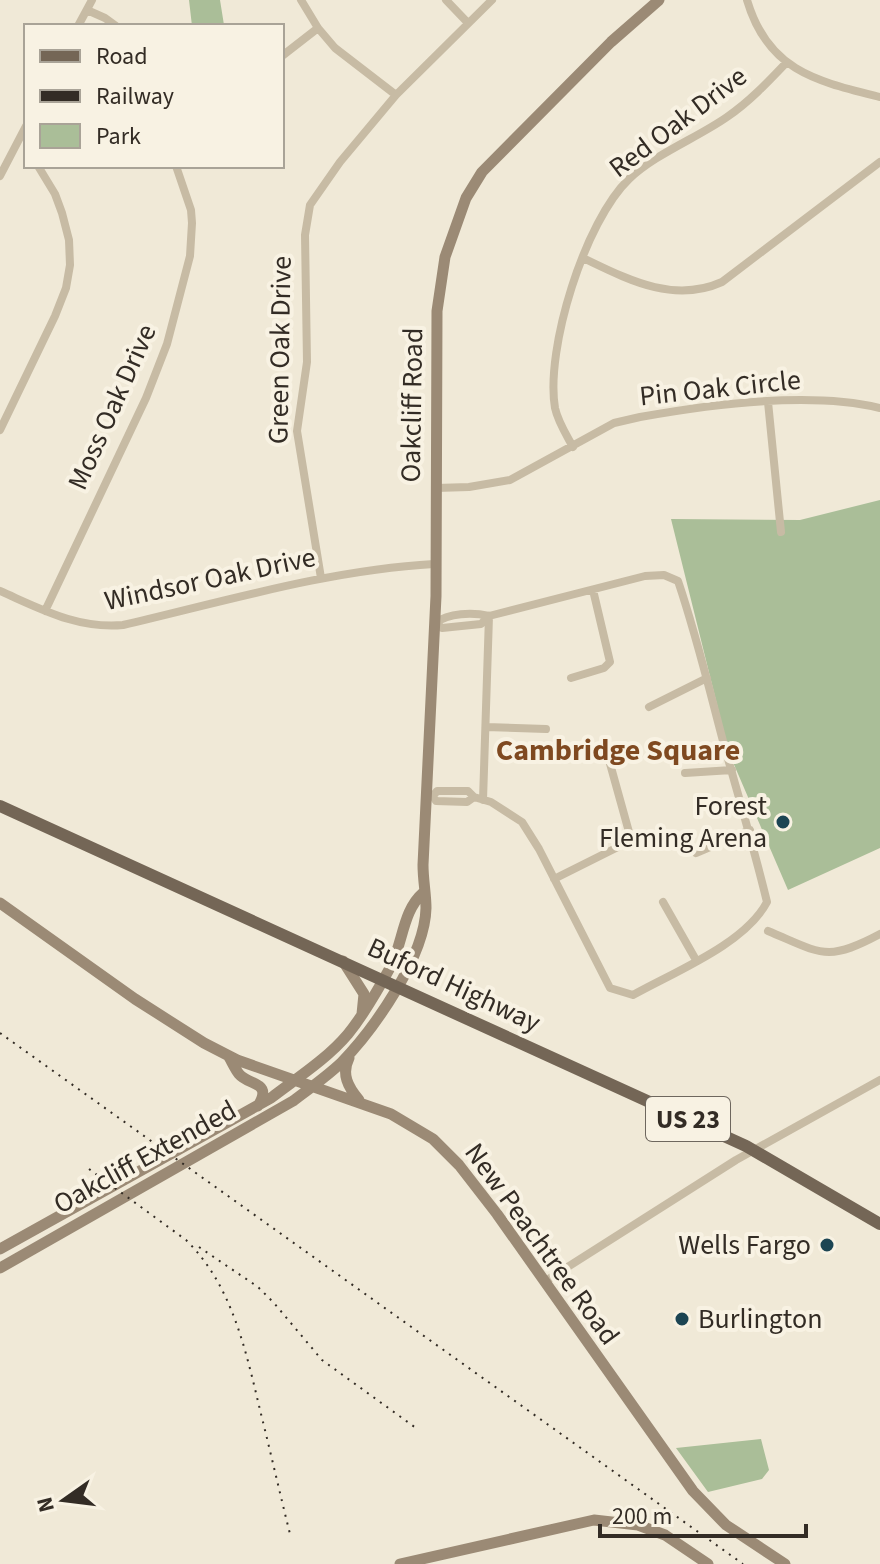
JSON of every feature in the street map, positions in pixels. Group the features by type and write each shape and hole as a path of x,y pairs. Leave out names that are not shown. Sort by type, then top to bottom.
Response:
{"main road":[{"name":"Oakcliff Road","path":"313,1086 355,1047 414,960 426,908 423,893 430,796 435,623 437,311 445,257 466,198 482,172 611,42 659,0"},
{"name":"Buford Highway","path":"0,806 398,985 753,1150 880,1224"},
{"name":"Oakcliff Road","path":"296,1080 347,1035 362,1016 399,950 412,902 423,893"},
{"name":"New Peachtree Road","path":"0,903 135,999 229,1056 391,1114 433,1139 474,1184 693,1491 726,1525 785,1564"},
{"path":"343,961 364,994 362,1016"},
{"path":"355,1047 344,1067 345,1077 350,1090 362,1103"},
{"path":"229,1056 241,1077 259,1084 262,1097 258,1106"},
{"name":"Oakcliff Extended","path":"0,1249 258,1106 296,1080"},
{"name":"Oakcliff Extended","path":"0,1268 293,1101 313,1086"},
{"path":"400,1564 594,1520 638,1525 665,1535 708,1564"}],"street":[{"path":"79,24 92,0"},
{"path":"301,0 335,48 396,95"},
{"path":"446,0 468,23"},
{"name":"Green Oak Drive","path":"321,578 297,431 307,362 306,221 320,188 396,95 492,0"},
{"path":"747,0 763,36 786,63 820,82 880,97"},
{"path":"87,10 113,24"},
{"path":"284,54 318,28"},
{"name":"Red Oak Drive","path":"573,447 555,407 554,358 562,319 583,258 605,212 628,180 729,116 786,63"},
{"path":"0,176 24,130"},
{"path":"15,149 24,155"},
{"path":"583,258 620,276 663,290 680,292 711,286 722,282 880,162"},
{"path":"0,430 55,316 66,288 70,265 69,240 62,213 39,168"},
{"name":"Moss Oak Drive","path":"45,611 146,398 167,344 190,256 192,223 191,210 177,168"},
{"name":"Pin Oak Circle","path":"436,488 469,487 510,480 614,423 662,413 807,399 845,401 880,408"},
{"path":"768,402 781,532"},
{"name":"Windsor Oak Drive","path":"0,591 79,623 123,625 321,578 394,566 434,564"},
{"path":"430,796 436,801 467,802 479,798 522,822 610,988 633,995 730,942 759,916 767,902 750,830 678,581 655,575 489,616 481,624 442,628 435,623"},
{"path":"571,678 604,668 610,662 593,590"},
{"path":"479,798 486,727 489,616"},
{"path":"649,707 707,678"},
{"path":"486,727 546,729"},
{"path":"554,879 624,844 629,832 609,760"},
{"path":"685,773 732,770"},
{"path":"696,853 750,830"},
{"path":"663,902 696,960"},
{"path":"768,931 821,953 845,951 880,934"},
{"path":"544,1282 753,1150 880,1080"}],"green space":[{"path":"189,0 220,0 224,24 192,24"},
{"path":"880,500 880,848 788,890 729,753 671,519 800,520"},
{"path":"761,1439 769,1470 762,1479 708,1492 676,1448"}],"railway":[{"path":"0,1033 743,1564"},
{"path":"89,1169 186,1240 215,1278 236,1321 243,1344 290,1534"},
{"path":"199,1247 258,1287 322,1360 416,1428"}],"place":[{"name":"Forest Fleming Arena","path":"783,822"},
{"name":"Wells Fargo","path":"827,1245"},
{"name":"Burlington","path":"682,1319"}],"district":[{"name":"Cambridge Square","path":"618,750"}]}
